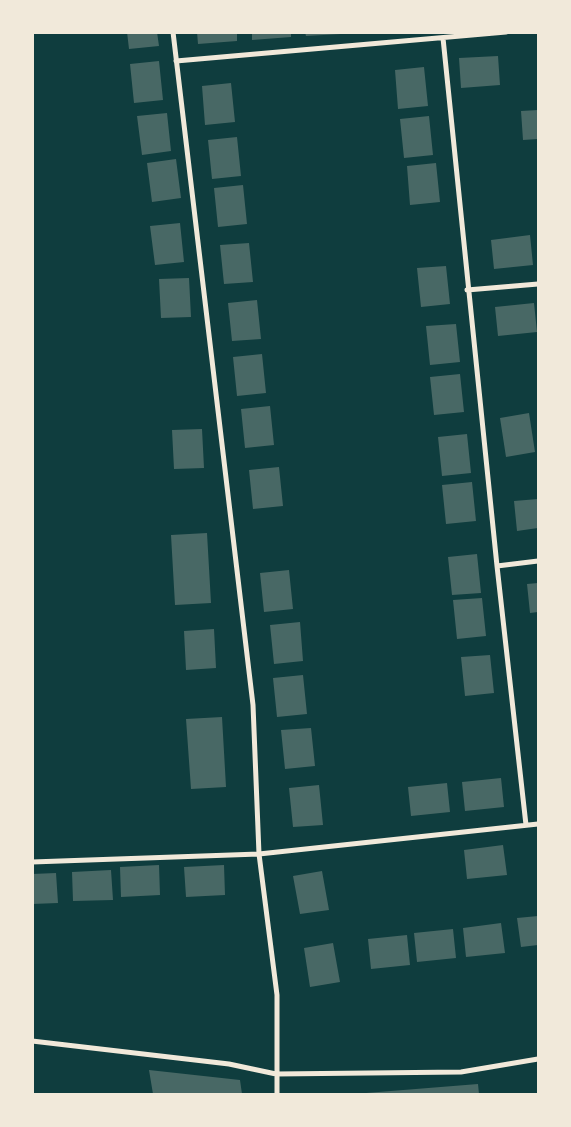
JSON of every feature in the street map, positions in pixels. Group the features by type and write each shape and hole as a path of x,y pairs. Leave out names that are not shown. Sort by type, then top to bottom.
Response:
{"street":[{"path":"173,32 253,705 259,854 277,995 277,1094"},
{"path":"176,61 506,32"},
{"path":"443,38 496,566 526,825"},
{"path":"467,290 538,284"},
{"path":"496,566 538,561"},
{"path":"32,862 259,854 538,824"},
{"path":"32,1041 229,1064 276,1074 461,1072 538,1059"}],"building":[{"path":"127,32 157,32 159,46 129,49"},
{"path":"197,32 237,32 237,41 198,44"},
{"path":"252,32 291,32 291,37 252,40"},
{"path":"305,32 341,32 341,34 306,36"},
{"path":"498,56 500,85 461,88 459,58"},
{"path":"159,61 163,100 134,103 130,64"},
{"path":"424,67 428,106 398,109 395,70"},
{"path":"231,83 235,122 205,125 202,86"},
{"path":"538,110 538,139 523,140 521,111"},
{"path":"167,113 171,151 142,155 137,116"},
{"path":"429,116 433,155 404,158 400,119"},
{"path":"237,137 241,176 212,179 208,140"},
{"path":"176,159 181,198 152,202 147,163"},
{"path":"436,163 440,202 410,205 407,166"},
{"path":"243,185 247,224 218,227 214,188"},
{"path":"180,223 184,262 155,265 150,226"},
{"path":"530,235 533,265 494,269 491,240"},
{"path":"249,243 253,282 224,284 220,245"},
{"path":"446,266 450,304 421,307 417,268"},
{"path":"189,278 191,317 161,318 159,279"},
{"path":"257,300 261,339 232,341 228,303"},
{"path":"534,303 537,332 498,336 495,307"},
{"path":"456,324 460,362 430,365 426,326"},
{"path":"262,354 266,393 237,396 233,357"},
{"path":"460,374 464,412 434,415 430,377"},
{"path":"270,406 274,445 245,448 241,409"},
{"path":"529,413 535,452 506,457 500,418"},
{"path":"202,429 204,468 174,469 172,430"},
{"path":"467,434 471,473 442,476 438,437"},
{"path":"279,467 283,506 253,509 249,470"},
{"path":"472,482 476,521 446,524 442,485"},
{"path":"538,499 538,528 517,531 514,501"},
{"path":"207,533 211,603 175,605 171,535"},
{"path":"477,554 481,593 452,595 448,557"},
{"path":"289,570 293,609 264,612 260,573"},
{"path":"538,583 538,612 530,613 527,584"},
{"path":"482,598 486,636 457,639 453,600"},
{"path":"300,622 303,661 274,664 270,625"},
{"path":"214,629 216,668 186,670 184,631"},
{"path":"490,655 494,693 465,696 461,657"},
{"path":"303,675 307,714 277,717 273,678"},
{"path":"222,717 226,787 191,789 186,719"},
{"path":"311,728 315,766 285,769 281,730"},
{"path":"501,778 504,807 465,811 462,782"},
{"path":"447,783 450,812 411,816 408,787"},
{"path":"319,785 323,825 293,827 289,788"},
{"path":"503,845 507,875 467,879 464,850"},
{"path":"159,865 160,895 121,897 120,867"},
{"path":"224,865 225,895 186,897 184,867"},
{"path":"111,870 113,900 73,901 72,872"},
{"path":"322,871 329,910 300,914 293,876"},
{"path":"56,873 58,903 32,904 32,874"},
{"path":"538,916 538,945 521,947 517,918"},
{"path":"501,923 505,953 466,957 463,928"},
{"path":"453,929 456,958 417,962 414,933"},
{"path":"407,935 410,965 371,969 368,939"},
{"path":"333,943 340,982 310,987 304,948"},
{"path":"149,1070 240,1080 242,1094 153,1094"},
{"path":"478,1084 479,1094 366,1094 366,1093"}]}
